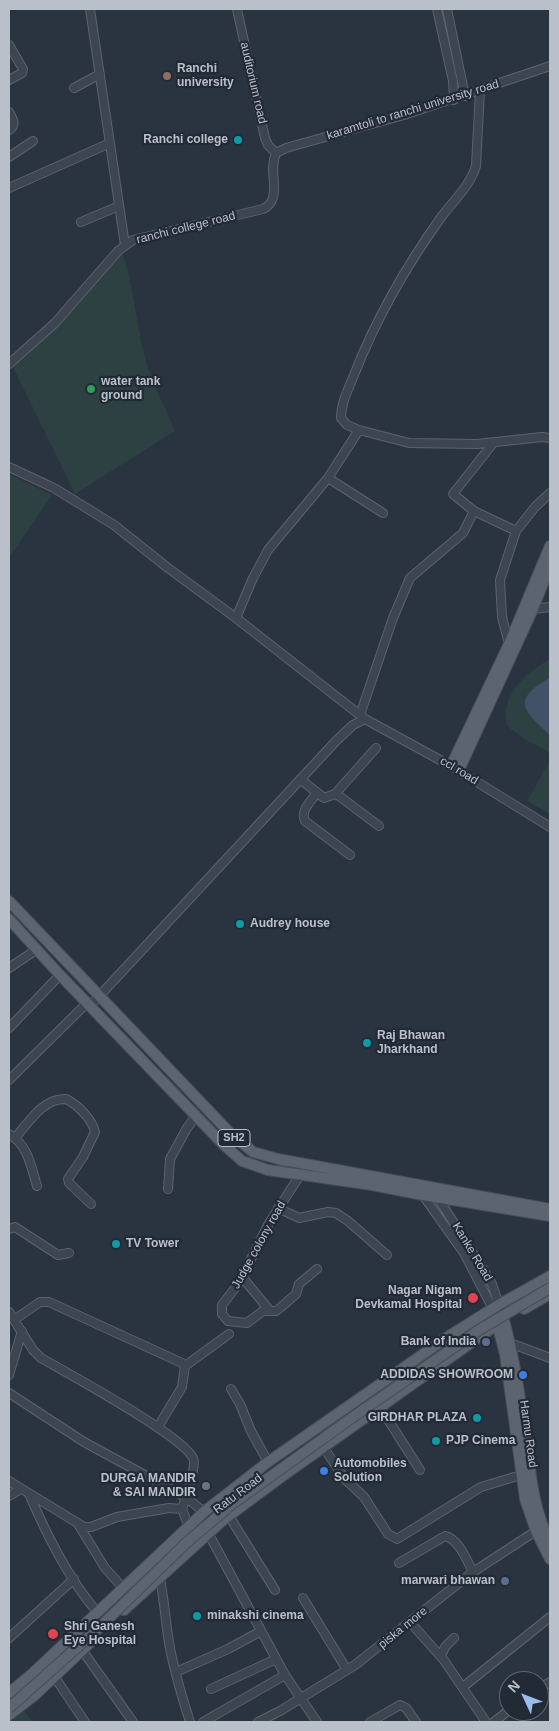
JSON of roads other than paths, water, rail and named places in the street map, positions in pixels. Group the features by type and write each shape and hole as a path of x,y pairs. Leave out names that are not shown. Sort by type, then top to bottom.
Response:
{"main road":[{"path":"455,768 529,607 550,546"},
{"path":"455,768 509,644 550,565"},
{"name":"SH2","path":"9,901 230,1133 252,1152 278,1159 550,1209"},
{"name":"SH2","path":"9,919 60,975 242,1161 268,1170 372,1185 550,1216"},
{"name":"Ratu Road","path":"9,1693 34,1672 201,1515 268,1462 452,1334 496,1306 550,1276"},
{"path":"9,1699 96,1622 182,1539 227,1500 475,1325 550,1280"},
{"path":"9,1708 100,1627 186,1543 231,1505 478,1330 550,1288"},
{"name":"Ratu Road","path":"9,1715 35,1695 208,1532 284,1475 501,1322 550,1294"},
{"name":"Harmu Road","path":"496,1306 510,1343 540,1529 550,1542"},
{"name":"Harmu Road","path":"501,1322 525,1499 540,1529 550,1559"}],"street":[{"path":"90,9 125,245"},
{"name":"auditorium road","path":"237,9 265,138 268,145 276,153"},
{"path":"437,9 450,65 454,100"},
{"path":"447,9 465,96"},
{"path":"9,45 23,69 22,72 9,80"},
{"name":"karamtoli to ranchi university road","path":"276,153 286,148 454,100 550,66"},
{"path":"74,88 100,74"},
{"path":"480,90 476,166 472,176 442,216 389,298 358,365 341,408 341,418 347,425 358,430 409,444 477,444 550,438"},
{"path":"9,112 14,123 9,130"},
{"path":"9,157 33,141"},
{"path":"9,188 110,143"},
{"name":"ranchi college road","path":"9,364 55,323 118,250 133,240 266,208 274,199 273,167 276,153"},
{"path":"81,222 119,206"},
{"path":"236,618 253,578 268,550 328,478 358,430"},
{"path":"494,442 454,494 474,511 516,531"},
{"name":"ccl road","path":"9,467 54,488 114,525 362,717 455,768 550,827"},
{"path":"328,478 384,513"},
{"path":"509,644 502,617 500,580 516,531 550,493"},
{"path":"9,1080 99,996 300,779 362,717 393,618 410,578 463,533 474,511"},
{"path":"529,607 550,607"},
{"path":"300,779 316,794 324,798 335,794 376,748"},
{"path":"316,794 304,811 305,821 350,855"},
{"path":"335,794 379,826"},
{"path":"9,968 36,950"},
{"path":"9,1028 60,975"},
{"path":"37,1186 24,1147 12,1136 48,1103 66,1099 76,1106 92,1123 95,1132 83,1157 68,1179 69,1183 91,1204"},
{"path":"168,1189 170,1159 186,1128 196,1116"},
{"name":"Judge colony road","path":"300,1175 261,1236 243,1278 222,1305 221,1309 225,1318 232,1322 247,1323 263,1311 280,1308 294,1297 299,1284 316,1269"},
{"name":"Kanke Road","path":"415,1185 464,1253 496,1306"},
{"name":"Kanke Road","path":"432,1188 492,1284 496,1306"},
{"path":"278,1208 299,1218 328,1212 336,1213 387,1255"},
{"path":"9,1229 15,1227 58,1255 69,1252"},
{"path":"243,1278 270,1311"},
{"path":"14,1320 40,1302 49,1302 176,1360 185,1366"},
{"path":"9,1312 40,1358 158,1428 181,1444 194,1459 195,1465 187,1490 187,1498 182,1509 188,1527"},
{"path":"9,1376 22,1331"},
{"path":"158,1428 182,1386 185,1366 229,1334"},
{"path":"510,1343 550,1358"},
{"path":"9,1359 16,1352"},
{"path":"232,1390 268,1462"},
{"path":"9,1393 84,1442 187,1498 198,1508 208,1532 285,1675 317,1722"},
{"path":"380,1407 420,1470"},
{"path":"324,1448 344,1479 364,1497 388,1534 397,1539 481,1488 521,1475"},
{"path":"9,1481 84,1526 91,1527 117,1517 169,1508 182,1509"},
{"path":"9,1496 21,1489"},
{"path":"28,1494 49,1536 74,1579 97,1612"},
{"path":"218,1502 229,1516 275,1590"},
{"path":"78,1524 105,1568 123,1588"},
{"name":"piska more","path":"258,1722 347,1670 473,1572 540,1529"},
{"path":"399,1563 445,1536 449,1537 458,1546 473,1572"},
{"path":"153,1559 159,1577 176,1672 190,1722"},
{"path":"9,1638 74,1579"},
{"path":"303,1598 347,1670"},
{"path":"463,1687 550,1617"},
{"path":"410,1622 443,1659 486,1722"},
{"path":"176,1672 228,1649 261,1631"},
{"path":"443,1659 442,1652 454,1638"},
{"path":"82,1650 133,1722"},
{"path":"211,1689 276,1658"},
{"path":"203,1722 285,1675"},
{"path":"54,1676 85,1722"},
{"path":"370,1722 400,1705 406,1708 416,1722"}],"water":[{"path":"550,677 550,735 528,713 525,703 530,692"}],"place":[{"name":"Ranchi university","path":"167,76"},
{"name":"Ranchi college","path":"238,140"},
{"name":"water tank ground","path":"91,389"},
{"name":"Audrey house","path":"240,924"},
{"name":"Raj Bhawan Jharkhand","path":"367,1043"},
{"name":"TV Tower","path":"116,1244"},
{"name":"Nagar Nigam Devkamal Hospital","path":"473,1298"},
{"name":"Bank of India","path":"486,1342"},
{"name":"ADDIDAS SHOWROOM","path":"523,1375"},
{"name":"GIRDHAR PLAZA","path":"477,1418"},
{"name":"PJP Cinema","path":"436,1441"},
{"name":"Automobiles Solution","path":"324,1471"},
{"name":"DURGA MANDIR & SAI MANDIR","path":"206,1486"},
{"name":"marwari bhawan","path":"505,1581"},
{"name":"minakshi cinema","path":"197,1616"},
{"name":"Shri Ganesh Eye Hospital","path":"53,1634"}]}
